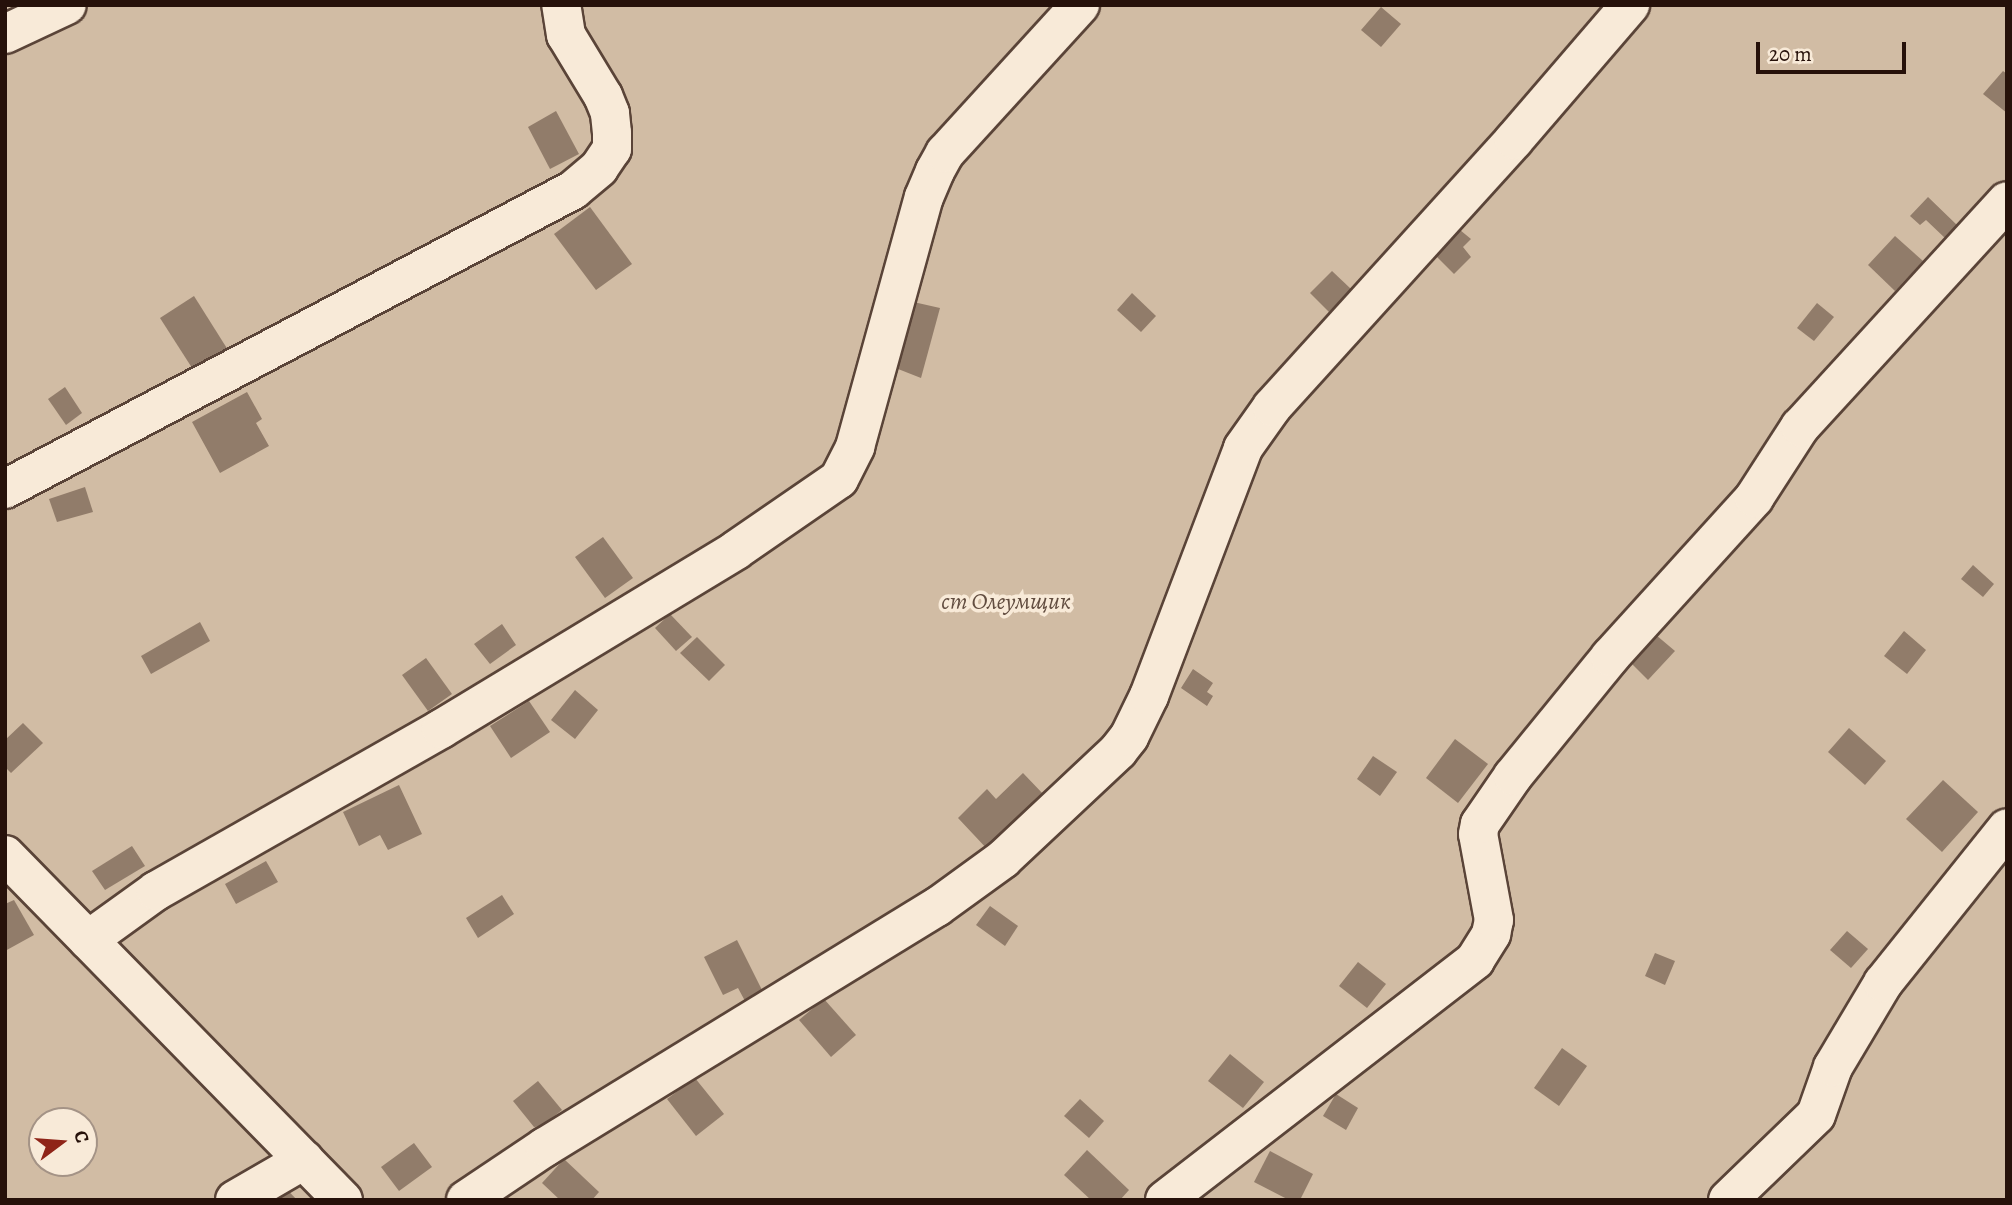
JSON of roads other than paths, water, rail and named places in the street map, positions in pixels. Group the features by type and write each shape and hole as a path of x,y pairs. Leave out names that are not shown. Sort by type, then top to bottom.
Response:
{"lane":[{"path":"5,34 67,5"},
{"path":"5,489 573,190 599,168 612,149 612,133 603,96 566,35 561,5"},
{"path":"88,940 156,891 441,729 736,550 839,479 855,447 921,208 944,153 1080,5"},
{"path":"466,1200 545,1147 937,907 1003,859 1118,751 1133,730 1149,696 1243,448 1272,407 1514,140 1630,5"},
{"path":"1165,1200 1475,960 1491,934 1493,920 1478,834 1480,824 1507,784 1610,657 1754,498 1800,427 2007,201"},
{"path":"1728,1200 1816,1115 1833,1067 1883,983 2007,828"},
{"path":"11,870 88,940 343,1200"},
{"path":"235,1200 304,1160"}],"park label":[{"name":"ст Олеумщик","path":"1006,602"}]}
